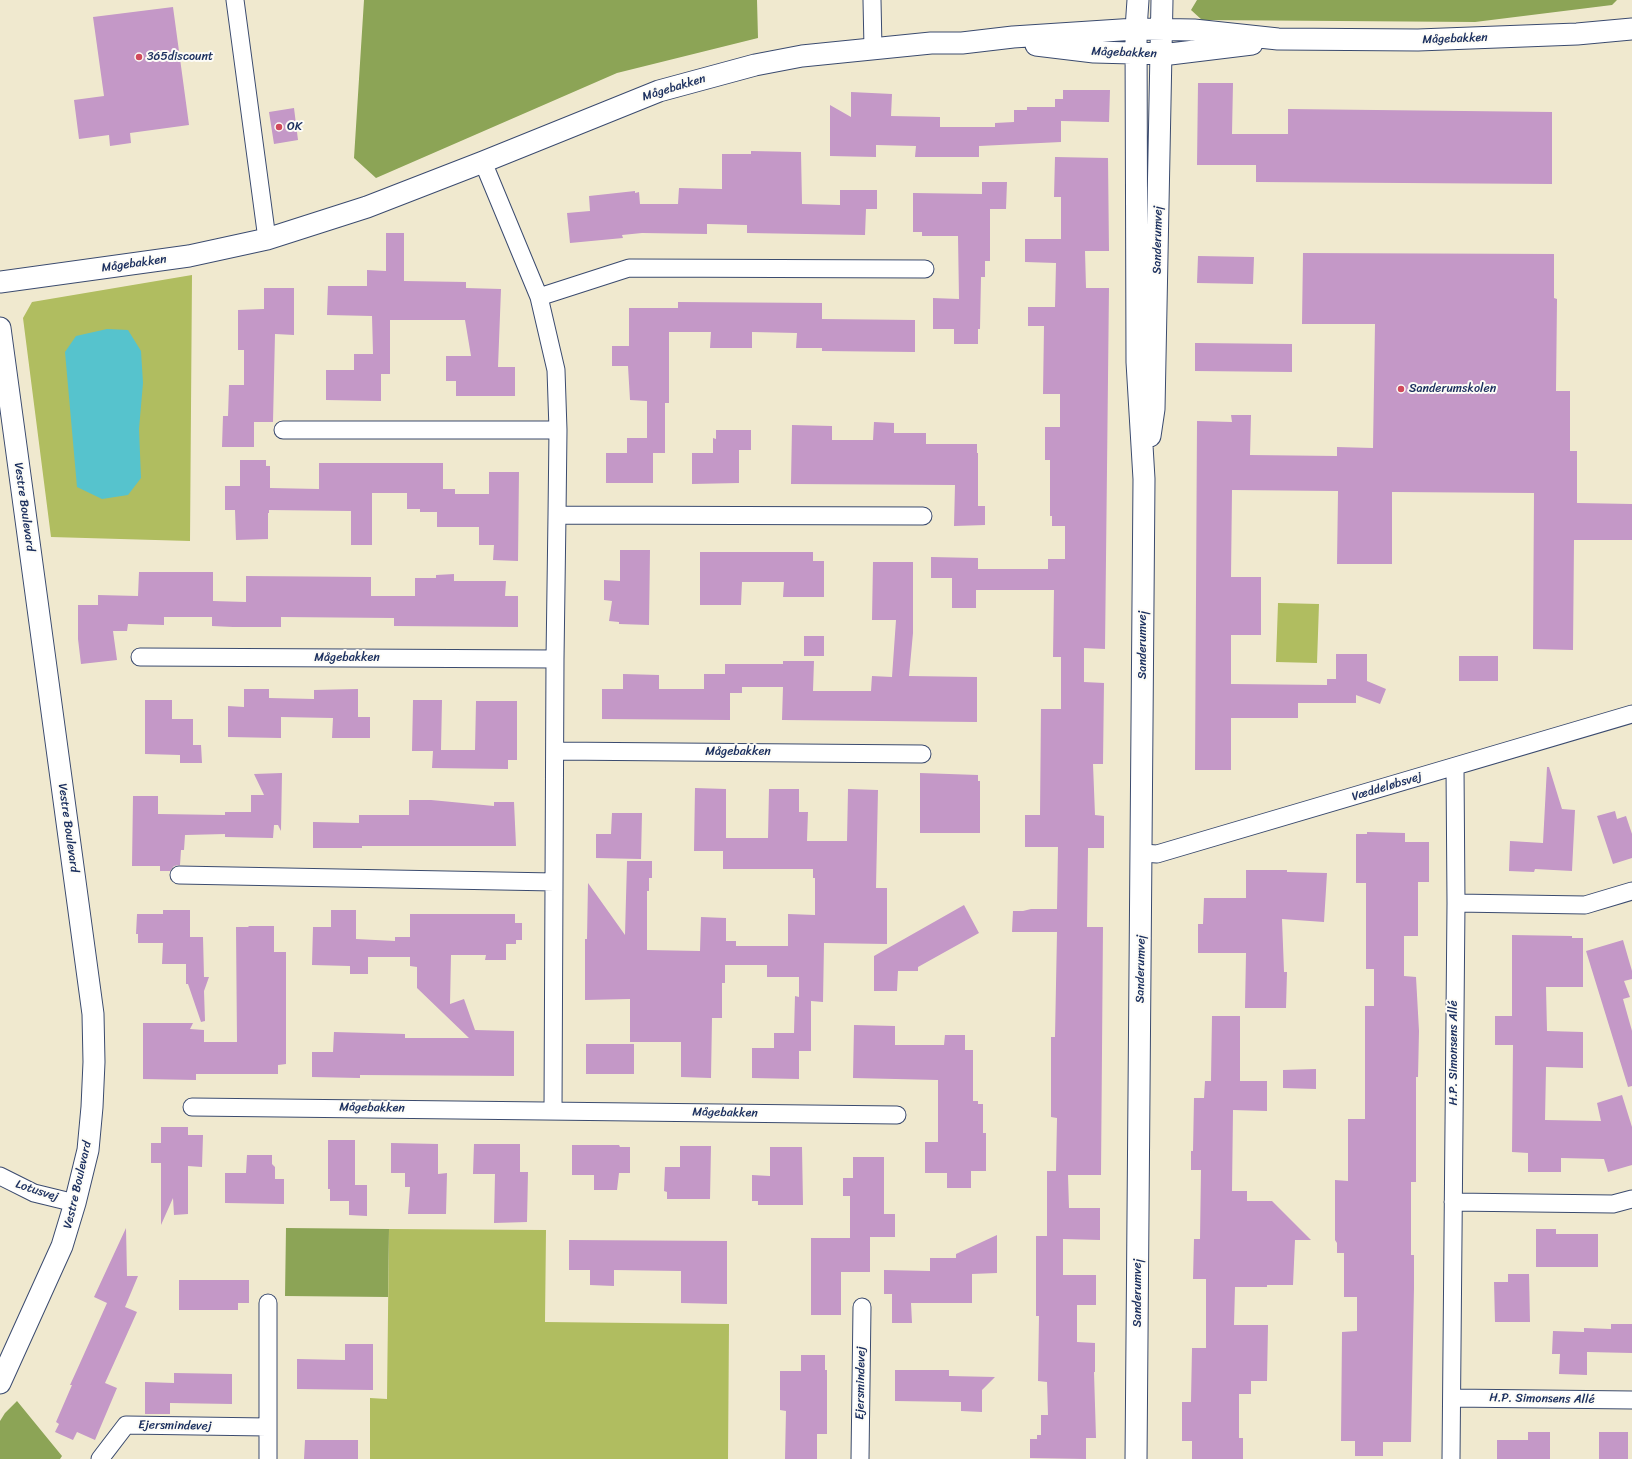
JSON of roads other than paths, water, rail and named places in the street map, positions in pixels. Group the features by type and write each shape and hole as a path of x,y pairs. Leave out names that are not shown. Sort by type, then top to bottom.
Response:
{"street":[{"path":"235,0 267,239"},
{"path":"872,0 873,48"},
{"name":"Sanderumvej","path":"1136,1459 1144,478 1136,362 1136,29 1138,0"},
{"name":"Sanderumvej","path":"1144,478 1154,409 1162,0"},
{"name":"Mågebakken","path":"0,282 189,256 267,239 367,207 659,91 763,63 802,56 873,48 1136,29 1194,30 1278,40 1418,40 1577,34 1632,29"},
{"name":"Mågebakken","path":"994,40 1094,52 1136,54 1162,54 1235,47 1278,40"},
{"path":"483,162 539,297 556,370 558,430 555,659 553,1110"},
{"path":"539,297 629,268 925,268"},
{"name":"Vestre Boulevard","path":"0,328 93,1014 94,1062 88,1150 75,1203 62,1246 0,1384"},
{"path":"283,430 558,430"},
{"path":"557,515 923,516"},
{"name":"Mågebakken","path":"140,657 555,659"},
{"name":"Væddeløbsvej","path":"1142,854 1157,854 1632,714"},
{"name":"Mågebakken","path":"555,751 922,754"},
{"name":"H.P. Simonsens Allé","path":"1451,1459 1456,903 1455,767"},
{"path":"179,875 554,882"},
{"path":"1456,903 1585,905 1632,891"},
{"name":"Mågebakken","path":"192,1107 897,1115"},
{"name":"Lotusvej","path":"0,1176 34,1192 75,1203"},
{"path":"1453,1202 1613,1204 1632,1199"},
{"path":"268,1302 268,1459"},
{"name":"Ejersmindevej","path":"860,1459 862,1307"},
{"name":"Vestre Boulevard","path":"0,1353 29,1321"},
{"name":"H.P. Simonsens Allé","path":"1452,1398 1632,1400"},
{"name":"Ejersmindevej","path":"100,1459 126,1425 267,1427"}],"water":[{"path":"107,329 128,330 141,351 143,383 139,429 141,478 128,495 102,499 77,487 65,352 76,336"}],"place":[{"name":"365discount","path":"139,57"},
{"name":"OK","path":"279,127"},
{"name":"Sanderumskolen","path":"1401,389"}]}
